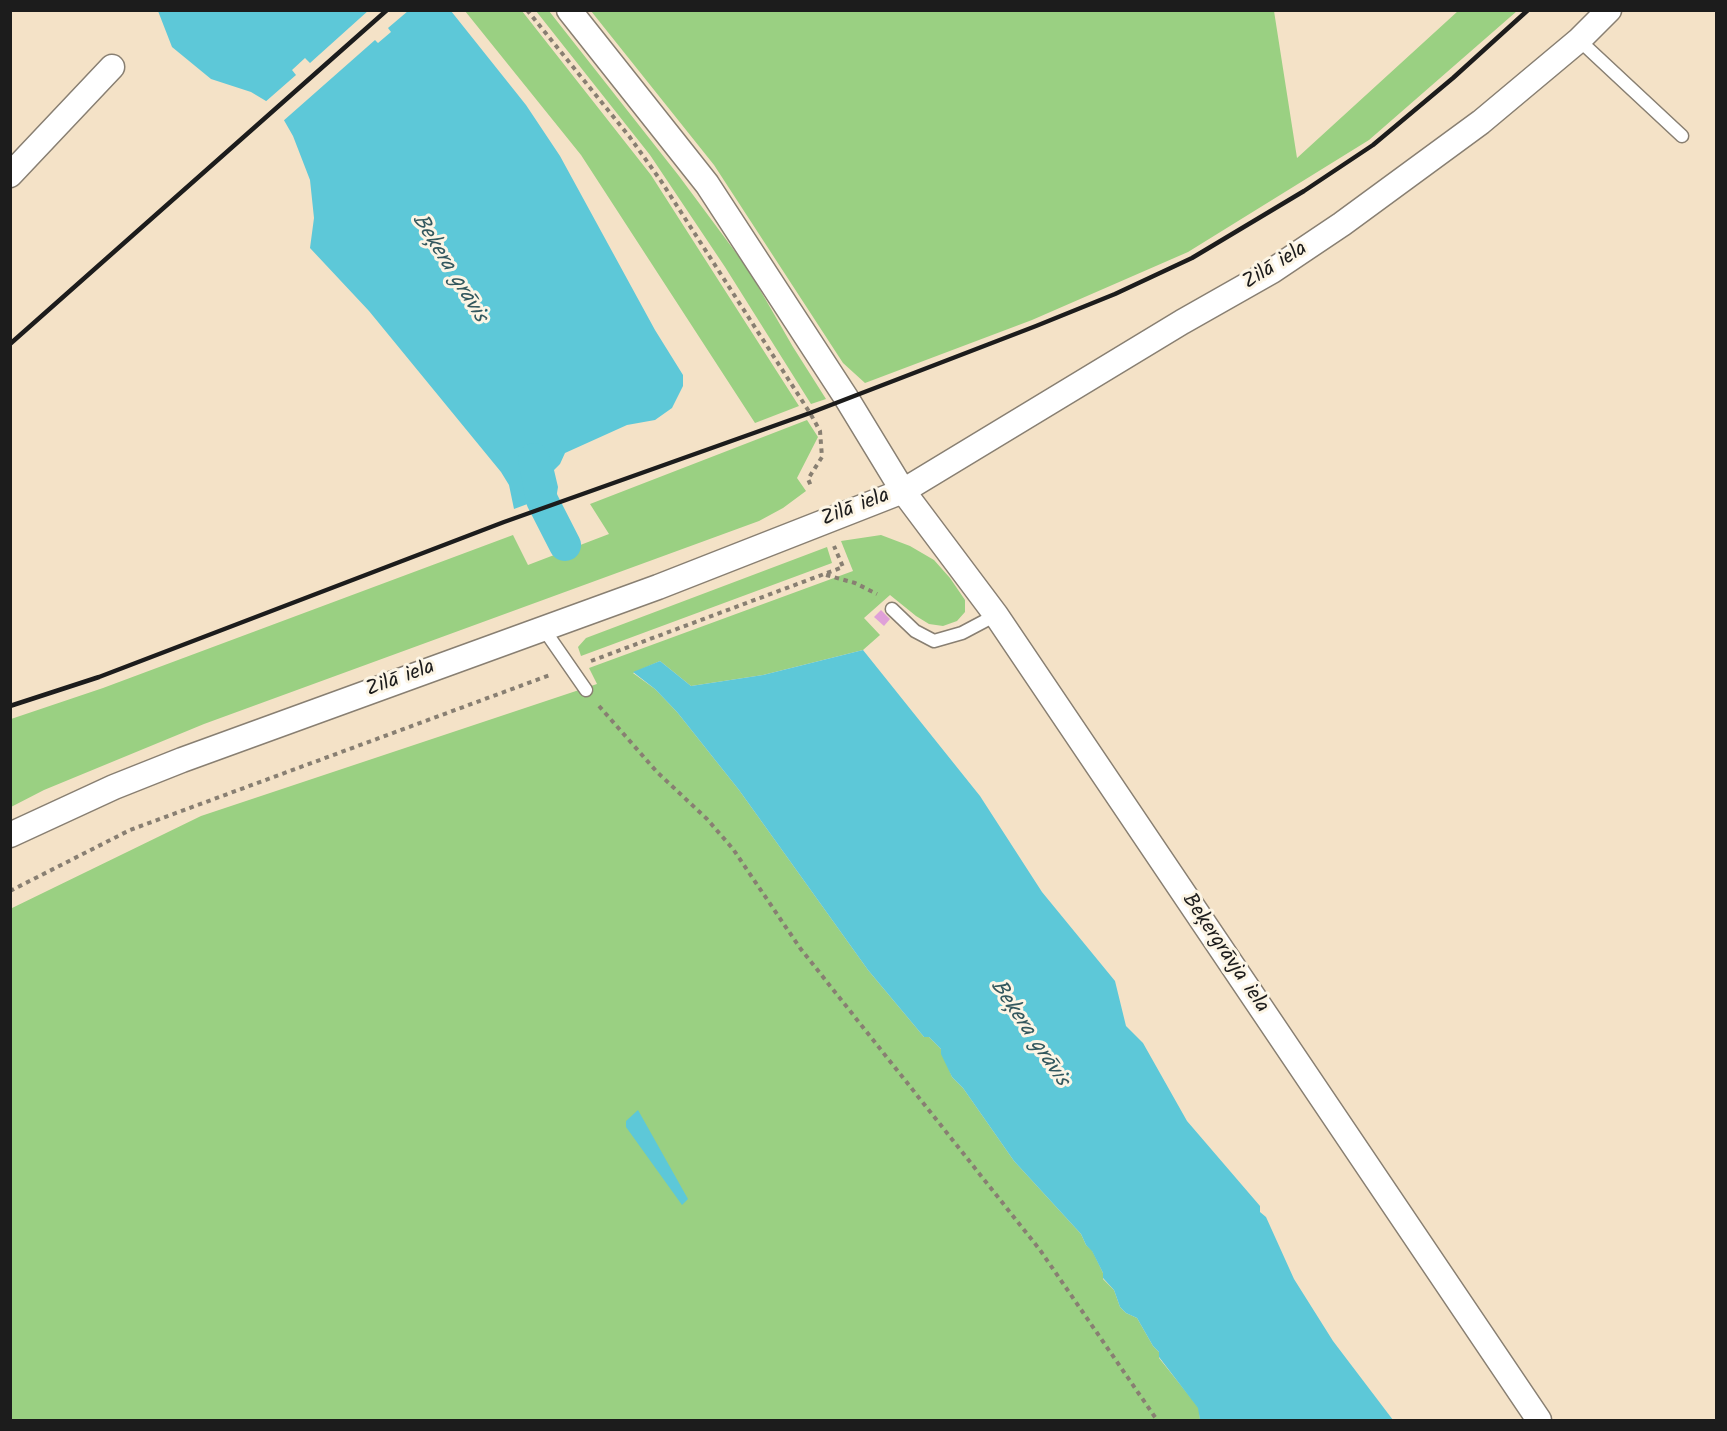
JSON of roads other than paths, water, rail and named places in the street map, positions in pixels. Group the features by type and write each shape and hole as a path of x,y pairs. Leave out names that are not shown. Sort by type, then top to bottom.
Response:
{"street":[{"name":"Beķergrāvja iela","path":"569,10 707,184 847,399 903,491 996,615 1539,1420"},
{"name":"Zilā iela","path":"10,835 163,767 658,587 903,491 1182,322 1272,271 1342,224 1481,122 1579,40 1609,10"},
{"path":"10,176 112,67"}],"lane":[{"path":"1579,40 1682,136"},
{"path":"892,609 915,631 934,641 962,633 996,615"},
{"path":"543,628 586,690"}],"water":[{"path":"158,11 451,11 526,105 560,156 655,330 683,375 683,386 672,408 655,420 627,425 565,453 554,470 557,493 514,509 509,485 501,472 369,311 310,248 314,218 310,180 293,136 281,115 271,104 251,92 211,79 172,47"},
{"path":"863,650 980,796 1042,892 1115,981 1126,1026 1143,1043 1187,1121 1260,1206 1260,1212 1266,1217 1294,1279 1333,1341 1393,1420 1200,1420 1198,1408 1159,1357 1159,1352 1137,1318 1120,1307 1114,1290 1103,1278 1103,1273 1092,1251 1081,1234 1014,1161 963,1088 952,1077 941,1054 941,1049 929,1037 924,1037 868,970 739,790 677,712 655,689 633,672 660,661 691,686 763,675"},
{"path":"638,1110 688,1199 682,1205 626,1127 626,1121"}],"waterway":[{"name":"Beķera grāvis","path":"534,459 542,500 565,545"}],"railway":[{"path":"10,344 387,10"},
{"path":"10,706 99,677 504,522 810,413 1115,294 1192,258 1304,191 1373,145 1453,78 1528,10"}]}
